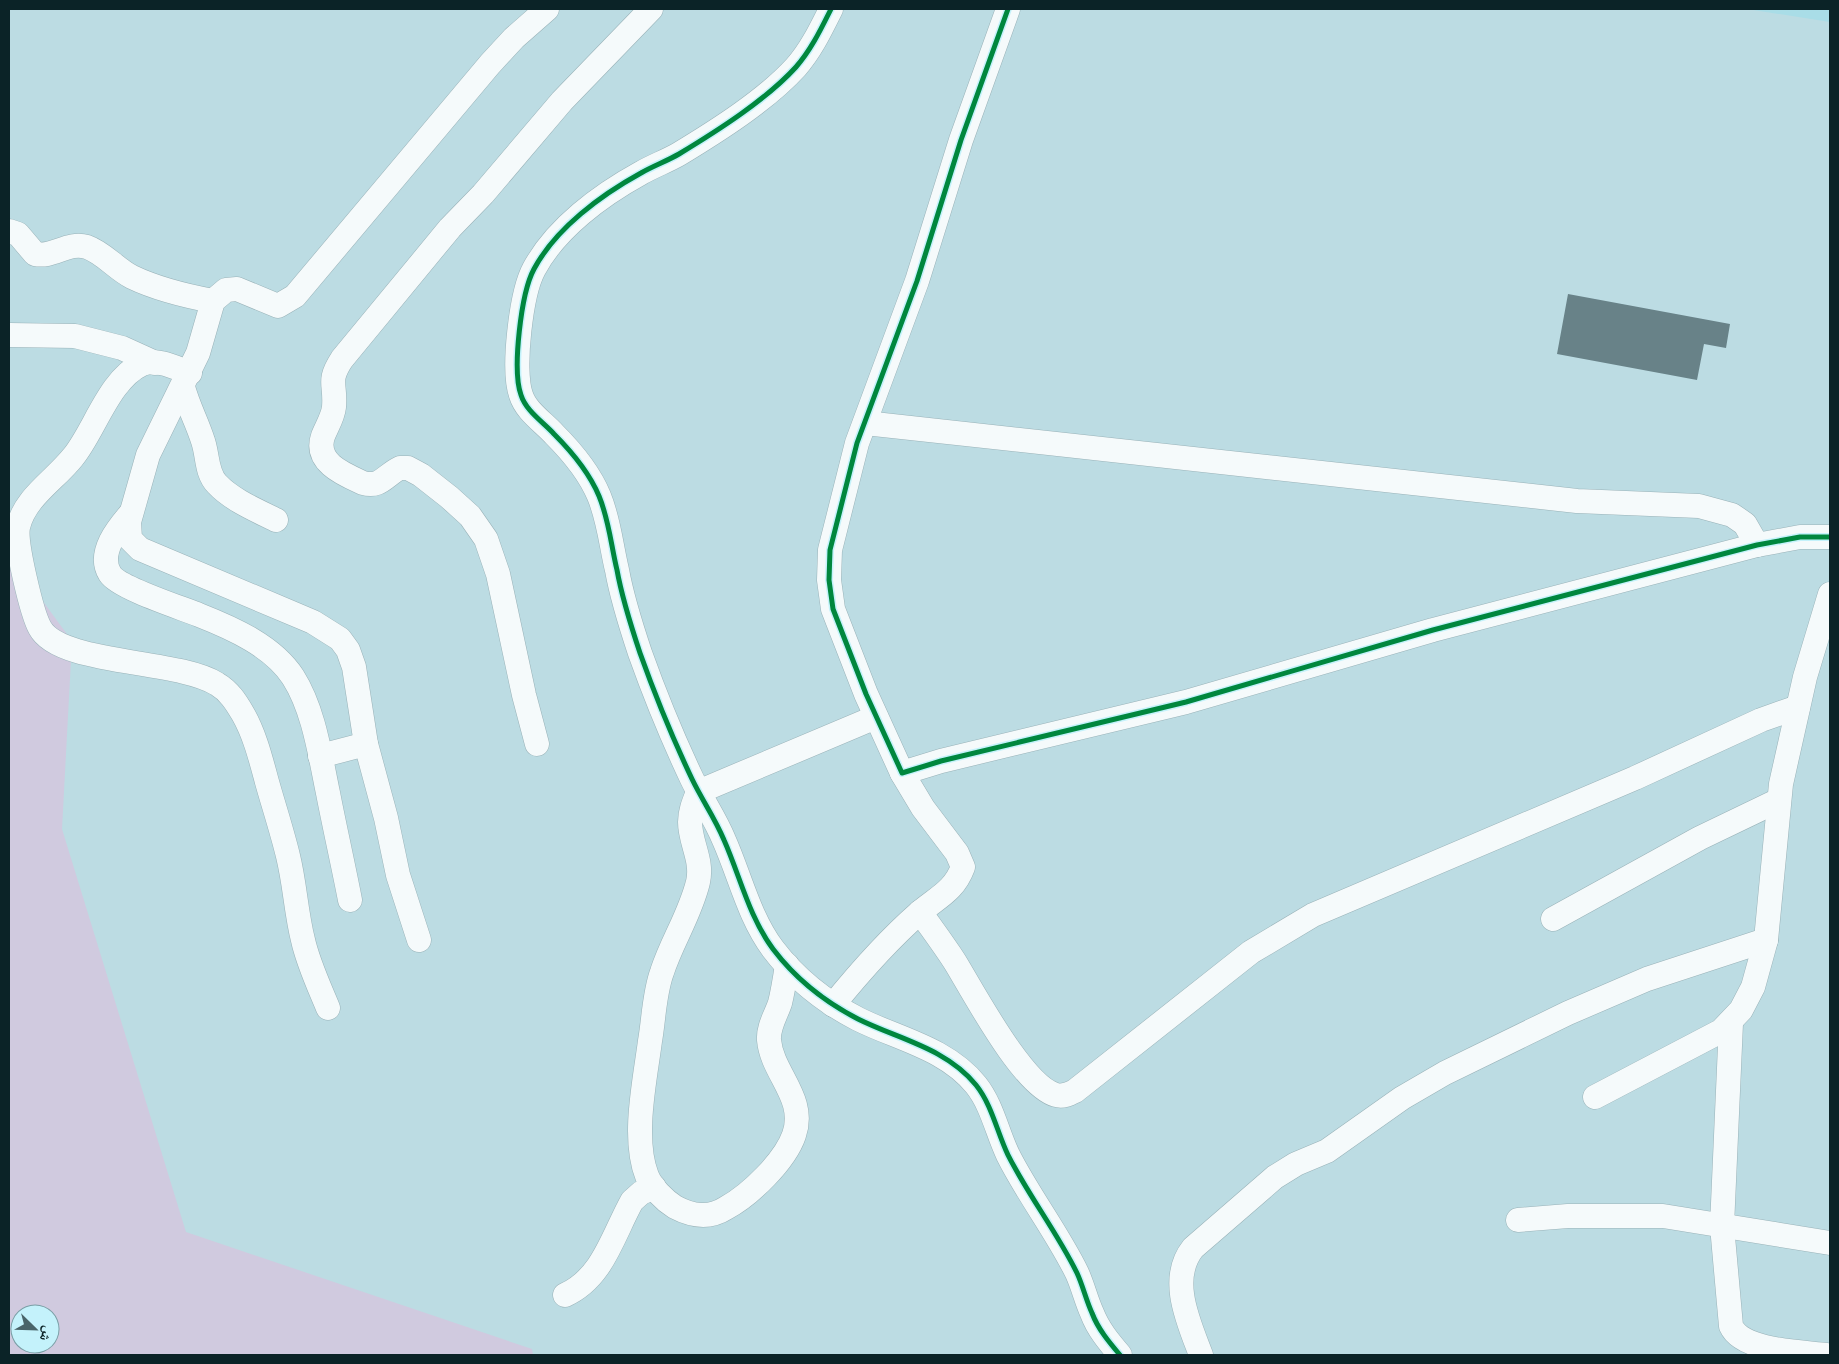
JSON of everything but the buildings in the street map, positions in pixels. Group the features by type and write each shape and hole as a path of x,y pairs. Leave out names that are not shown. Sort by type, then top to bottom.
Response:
{"street":[{"path":"419,940 398,875 386,818 366,744 354,668 348,650 340,639 314,622 135,546 128,535 131,514 152,446 186,380 204,337 213,301 226,290 232,289 243,291 278,306 285,304 295,296 484,72 514,38 547,9"},
{"path":"537,744 524,696 498,574 490,548 478,526 449,497 414,471 400,468 380,483 369,485 326,461 322,454 322,442 334,409 332,376 342,359 450,228 483,194 562,101 650,9"},
{"path":"831,9 805,55 782,80 744,111 676,156 642,172 614,190 571,225 546,252 534,270 525,291 521,313 518,379 520,393 528,409 571,452 588,474 597,491 604,509 620,585 639,650 655,694 698,792 713,815 726,842 758,925 772,948 819,995 833,1005 857,1018 945,1057 979,1088 989,1106 1012,1162 1078,1275 1093,1317 1104,1336 1120,1355"},
{"path":"833,1005 876,956 920,912 957,883 963,867 957,853 923,808 902,773 876,717 833,609 830,580 830,550 835,522 865,423 917,281 962,140 1008,9"},
{"path":"9,231 18,234 34,254 44,255 75,246 86,247 131,277 170,290 213,301"},
{"path":"9,335 75,336 122,348 186,380"},
{"path":"155,363 137,367 116,389 98,412 74,457 36,496 22,518 17,539 35,615 43,634 62,646 75,651 189,673 216,683 234,700 248,723 263,767 288,857 303,941 328,1008"},
{"path":"186,380 188,408 204,443 210,473 214,482 239,500 276,520"},
{"path":"865,423 1577,501 1716,508 1732,515 1745,524 1757,545"},
{"path":"131,514 117,529 109,546 107,559 110,574 140,591 233,629 275,658 293,677 320,756 350,900"},
{"path":"902,773 941,761 1186,702 1433,630 1757,545 1800,537 1830,537"},
{"path":"1595,1097 1708,1039 1731,1023 1741,1010 1753,987 1766,940 1779,800 1798,706 1830,594"},
{"path":"920,912 955,962 1003,1040 1040,1084 1049,1092 1062,1096 1074,1091 1251,952 1314,915 1635,778 1761,720 1798,706"},
{"path":"698,792 876,717"},
{"path":"320,756 366,744"},
{"path":"698,792 690,821 698,858 698,879 688,917 661,974 656,997 641,1119 643,1160 648,1178 662,1196 681,1210 700,1216 715,1214 736,1203 788,1147 794,1134 797,1113 790,1089 770,1048 769,1034 780,1002 787,965"},
{"path":"1553,919 1692,842 1779,800"},
{"path":"1201,1355 1182,1294 1180,1278 1183,1263 1193,1248 1275,1177 1296,1164 1327,1151 1402,1098 1483,1054 1647,979 1766,940"},
{"path":"1731,1023 1722,1226 1731,1326 1736,1336 1753,1344 1826,1355"},
{"path":"565,1295 580,1288 592,1277 632,1201 641,1193 654,1188"},
{"path":"1518,1220 1568,1216 1663,1216 1830,1243"}],"shaded area":[{"path":"1747,9 1830,9 1830,22"},
{"path":"9,555 72,641 62,829 186,1232 532,1349 533,1355 9,1355"}],"cycle path":[{"path":"831,9 806,54 796,67 756,103 694,145 641,173 595,202 554,240 534,269 525,295 519,332 518,383 523,401 535,416 574,455 599,496 608,523 619,580 633,633 664,717 696,787 720,832 751,910 765,937 791,970 822,997 858,1019 936,1053 964,1072 976,1085 986,1101 1008,1155 1024,1185 1061,1243 1077,1273 1097,1324 1120,1355"},
{"path":"1008,9 961,140 917,281 857,443 830,550 829,580 833,609 866,694 902,773 941,761 1186,702 1433,630 1757,545 1800,537 1830,537"}]}
